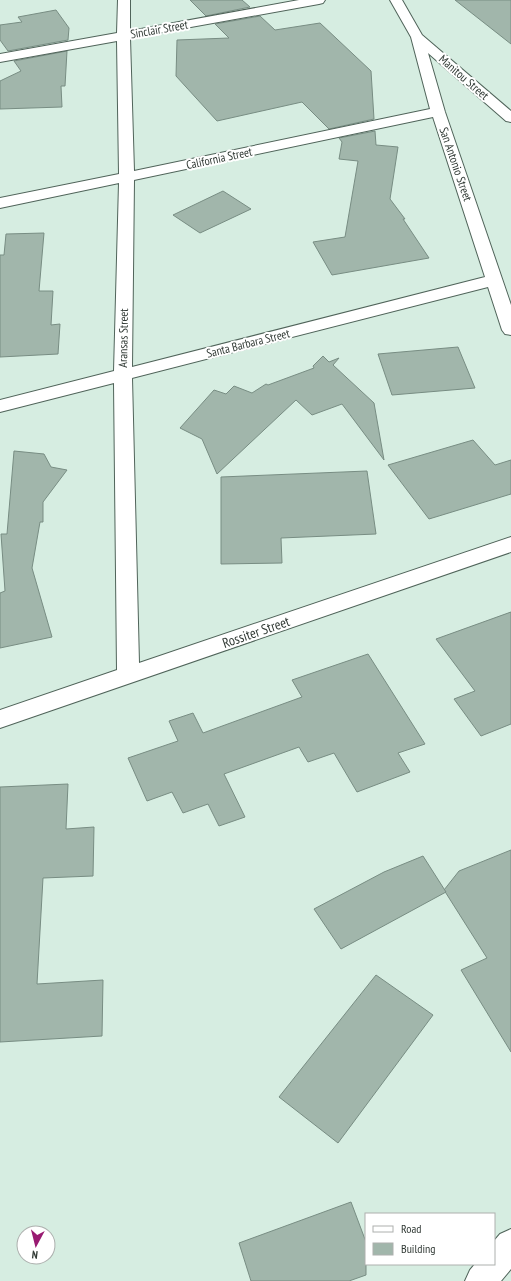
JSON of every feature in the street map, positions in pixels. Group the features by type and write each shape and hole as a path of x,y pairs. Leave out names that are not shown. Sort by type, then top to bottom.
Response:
{"street":[{"name":"Aransas Street","path":"124,0 123,35 127,178 123,375 128,676"},
{"name":"Sinclair Street","path":"0,58 319,0"},
{"name":"San Antonio Street","path":"396,0 417,37 438,112 511,330"},
{"name":"Manitou Street","path":"417,37 511,118"},
{"name":"California Street","path":"0,203 127,178 438,112"},
{"name":"Santa Barbara Street","path":"0,406 495,280"},
{"name":"Rossiter Street","path":"0,720 511,544"},
{"path":"495,1264 511,1245"},
{"path":"481,1281 494,1265"}],"building":[{"path":"190,0 242,0 250,7 206,16"},
{"path":"455,0 511,0 511,44"},
{"path":"56,10 69,28 68,40 8,51 0,40 0,25 22,22 18,17"},
{"path":"260,16 275,30 320,23 371,71 374,119 329,129 302,102 217,121 176,76 177,40 229,38 215,24"},
{"path":"67,51 65,86 61,86 62,107 0,109 0,81 21,71 14,61"},
{"path":"375,131 376,145 398,147 390,199 405,219 403,219 429,258 332,275 313,242 345,237 358,161 339,159 342,142 339,138"},
{"path":"223,191 251,209 200,233 173,215"},
{"path":"44,233 39,291 53,291 51,325 60,324 58,354 0,357 0,255 4,255 6,234"},
{"path":"458,347 475,388 392,395 378,354"},
{"path":"323,356 329,362 339,358 333,365 374,403 384,460 342,404 312,415 296,400 217,474 202,439 180,428 214,390 226,394 234,386 252,393 266,384 268,385 314,368 313,366"},
{"path":"473,440 495,465 511,460 511,494 429,519 388,465"},
{"path":"14,451 44,454 51,467 67,470 43,502 43,522 40,522 32,568 52,637 0,648 0,593 5,591 1,534 7,534"},
{"path":"367,471 376,534 281,538 282,563 221,564 221,477"},
{"path":"511,612 511,724 481,736 454,699 475,691 436,639"},
{"path":"368,654 425,744 398,753 410,772 357,792 334,753 308,762 299,747 224,774 245,817 219,826 208,804 183,813 172,792 147,801 128,758 178,741 169,721 193,713 203,733 302,697 292,680"},
{"path":"68,784 66,829 94,827 93,876 43,878 37,984 103,980 102,1036 0,1042 0,787"},
{"path":"511,850 511,1052 461,970 487,958 444,890 459,871"},
{"path":"423,856 446,892 341,949 314,909 384,872"},
{"path":"376,975 433,1015 338,1143 279,1097"},
{"path":"351,1202 365,1239 366,1275 349,1281 251,1281 239,1243"}]}
